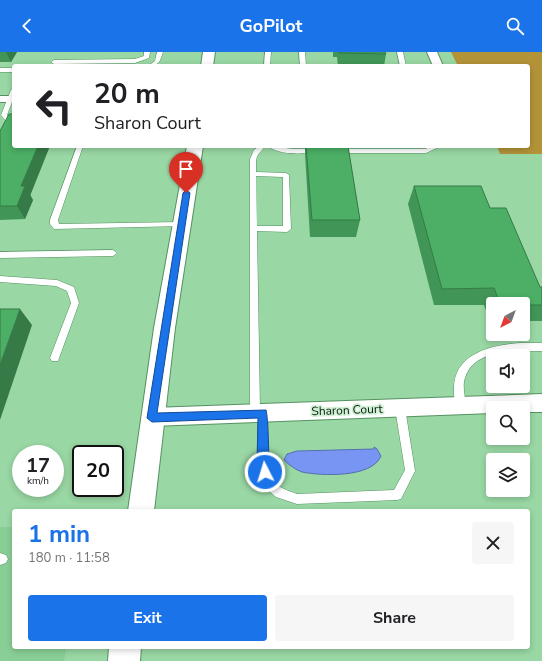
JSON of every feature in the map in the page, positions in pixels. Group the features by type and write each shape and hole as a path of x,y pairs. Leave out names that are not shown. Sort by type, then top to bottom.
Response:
{"main road":[{"path":"141,509 152,418 181,224 195,148"},
{"path":"124,661 125,649"}],"street":[{"path":"432,52 437,64"},
{"path":"0,90 10,96"},
{"name":"Sharon Court","path":"152,418 542,403"}],"lane":[{"path":"54,62 135,61 146,57 147,52"},
{"path":"154,64 157,62 160,52"},
{"path":"267,64 268,52"},
{"path":"302,52 303,64"},
{"path":"400,52 403,64"},
{"path":"0,70 12,70"},
{"path":"0,123 10,96"},
{"path":"4,115 7,119 12,120"},
{"path":"79,148 54,220 54,224 57,227 181,224"},
{"path":"260,148 254,155 253,228 259,413 266,481 280,493 297,499 396,495 410,471 400,408"},
{"path":"274,148 291,151 323,151"},
{"path":"331,151 426,151 433,148"},
{"path":"253,174 286,175 287,228 253,228"},
{"path":"0,256 113,253"},
{"path":"0,279 57,282 71,289 75,303 55,358"},
{"path":"460,406 458,385 461,374 467,365 491,350 515,347 542,347"}],"shaded area":[{"path":"451,52 542,52 542,154 500,154 498,148 530,148 530,64 457,64"},
{"path":"0,527 12,527 12,649 66,649 64,661 0,661"}],"water":[{"path":"374,447 381,456 376,463 368,468 346,474 302,472 284,460 287,454 297,451 374,449"}],"building":[{"path":"385,52 386,54 339,53"},
{"path":"9,114 12,114 12,148 37,148 21,186 25,186 17,206 0,206 0,131"},
{"path":"306,148 348,148 360,220 312,220"},
{"path":"414,186 481,186 490,208 506,208 540,287 542,287 542,305 530,305 530,297 497,297 494,288 442,289"},
{"path":"0,309 20,309 0,365"}],"route":[{"path":"186,193 152,418 169,416 263,413 263,463 265,472"}]}
